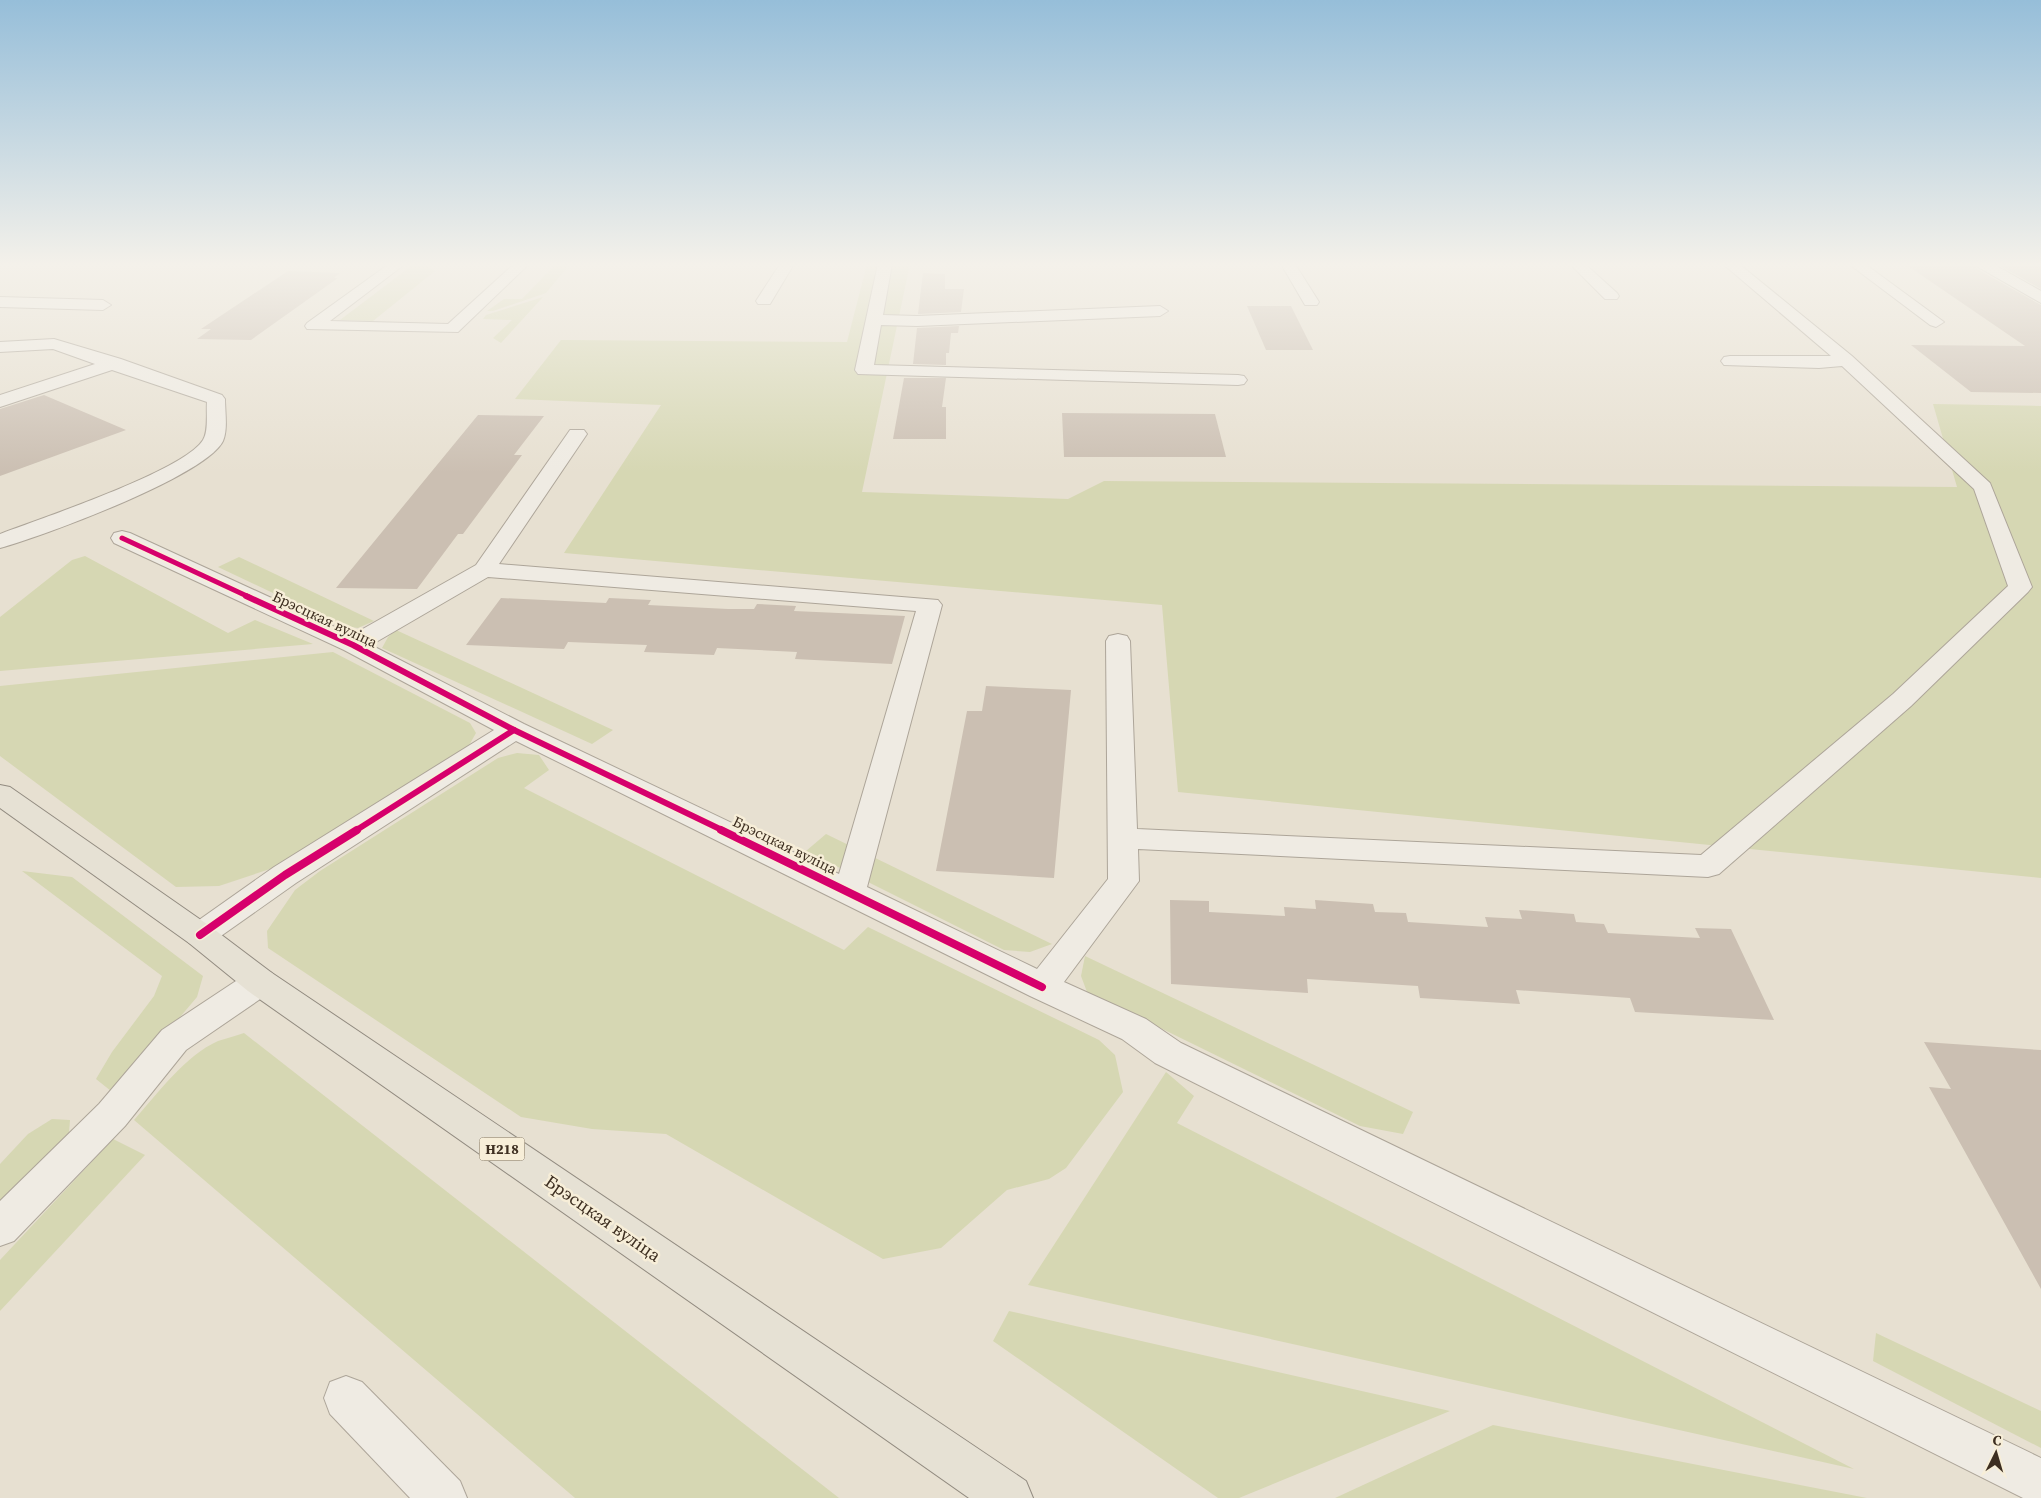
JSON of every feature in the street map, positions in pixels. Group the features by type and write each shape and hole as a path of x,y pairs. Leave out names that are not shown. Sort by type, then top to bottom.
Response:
{"main road":[{"name":"Брэсцкая вуліца","path":"0,794 200,935 260,982 1009,1498"}],"street":[{"path":"870,334 864,370 1238,380"},
{"path":"1122,838 1708,866 1902,700 2020,588 1982,487 1846,360 1814,334"},
{"path":"0,346 54,344 115,363 216,399 214,440 206,451 194,459 157,479 0,541"},
{"path":"1730,361 1819,363 1846,360"},
{"path":"0,401 115,363"},
{"path":"353,645 484,570 577,434"},
{"name":"Брэсцкая вуліца","path":"122,538 353,645 514,730 549,744 1042,987 1134,1029 1168,1053 2041,1482"},
{"path":"484,570 930,605 850,891"},
{"path":"1042,987 1124,881 1118,641"},
{"path":"200,935 285,875 514,730"},
{"path":"0,1228 112,1115 174,1040 260,982"},
{"path":"346,1398 443,1498"}],"green space":[{"path":"497,334 509,334 501,343 493,338"},
{"path":"849,334 895,334 862,492 1068,499 1104,481 1957,487 1933,404 2041,406 2041,878 1178,792 1162,605 564,553 661,405 515,399 561,340 847,342"},
{"path":"85,556 228,633 255,620 313,644 0,671 0,617 72,560"},
{"path":"239,557 374,621 358,628 343,626 218,567"},
{"path":"396,630 613,730 592,744 382,648 388,637"},
{"path":"333,652 470,723 476,733 467,749 273,868 219,886 176,887 0,756 0,686"},
{"path":"517,753 539,755 549,770 524,788 844,950 868,927 1099,1040 1115,1055 1123,1092 1066,1168 1049,1179 1007,1190 941,1248 883,1259 666,1134 592,1129 521,1117 268,948 267,931 295,890 320,871 498,758"},
{"path":"826,834 1052,944 1030,952 1004,950 806,851"},
{"path":"22,871 72,877 203,976 197,997 158,1043 111,1091 96,1079 112,1052 154,996 162,976"},
{"path":"1085,956 1413,1112 1403,1134 1360,1126 1087,992 1081,976"},
{"path":"244,1033 839,1498 575,1498 134,1120 183,1065 206,1047"},
{"path":"1166,1072 1194,1096 1177,1123 1854,1469 1028,1285"},
{"path":"52,1119 70,1120 69,1133 0,1205 0,1164 28,1134"},
{"path":"113,1139 145,1155 0,1311 0,1260"},
{"path":"1009,1311 1450,1411 1239,1498 1218,1498 993,1341"},
{"path":"1876,1333 2041,1411 2041,1448 1873,1361"},
{"path":"1493,1425 1867,1498 1335,1498"}],"building":[{"path":"204,334 260,334 251,340 197,339"},
{"path":"916,334 951,334 949,353 946,353 946,365 913,364"},
{"path":"1259,334 1305,334 1313,350 1266,350"},
{"path":"2007,334 2041,334 2041,393 1971,392 1911,345 2025,346"},
{"path":"904,378 946,378 942,407 946,407 946,439 893,439"},
{"path":"44,395 126,430 0,476 0,409"},
{"path":"1062,413 1215,414 1226,457 1064,457"},
{"path":"478,415 544,416 514,455 522,455 463,534 458,534 417,589 336,588"},
{"path":"501,598 606,603 609,598 651,600 648,605 728,609 754,609 757,604 796,606 794,611 905,616 892,664 795,659 797,652 717,648 714,655 644,652 647,645 568,642 564,649 466,645"},
{"path":"986,686 1071,690 1054,878 936,871 967,711 982,711"},
{"path":"1170,900 1209,901 1209,912 1285,916 1284,907 1316,909 1315,900 1373,904 1375,912 1406,913 1408,922 1488,927 1485,917 1522,919 1519,910 1574,914 1576,922 1604,924 1608,933 1700,938 1695,928 1731,929 1774,1020 1635,1012 1630,998 1516,990 1520,1004 1420,998 1418,986 1307,979 1308,993 1171,984"},
{"path":"1924,1042 2041,1050 2041,1289 1929,1087 1951,1089"}],"cycle path":[{"path":"122,538 353,645 514,730 285,875 200,935"},
{"path":"514,730 549,745 1042,987"}]}
